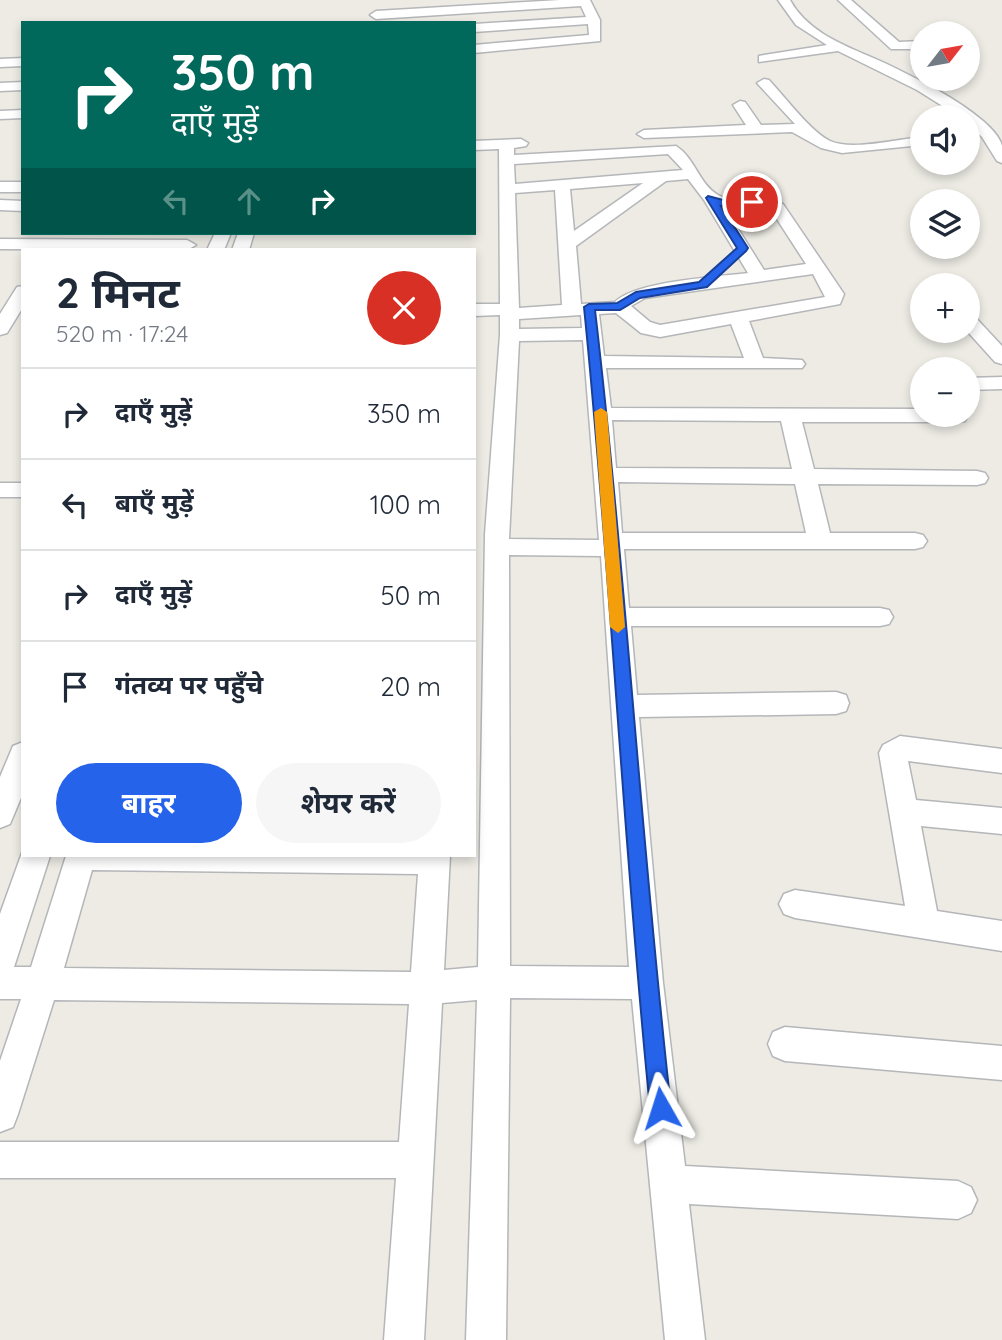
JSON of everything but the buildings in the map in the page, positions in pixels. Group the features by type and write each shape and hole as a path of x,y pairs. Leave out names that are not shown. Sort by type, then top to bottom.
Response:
{"street":[{"path":"784,0 800,21 823,37 957,109 996,136 1002,158"},
{"path":"844,0 857,18 895,46 910,45"},
{"path":"376,15 584,1 594,20 596,37 588,41 476,49"},
{"path":"507,7 516,25"},
{"path":"476,28 594,20"},
{"path":"800,21 825,20"},
{"path":"823,37 764,52 841,47"},
{"path":"0,63 21,62"},
{"path":"764,83 822,143 841,148 910,142"},
{"path":"0,87 21,86"},
{"path":"740,105 756,128"},
{"path":"0,115 21,114"},
{"path":"632,135 756,128 792,128 812,134"},
{"path":"506,152 542,141"},
{"path":"476,146 506,152 662,148 678,152 711,198 732,257 760,276"},
{"path":"486,1340 494,982 497,547 509,314 506,152"},
{"path":"507,189 693,174"},
{"path":"566,244 663,176"},
{"path":"562,184 566,244 584,321 601,414 647,983 685,1340"},
{"path":"0,187 21,187"},
{"path":"620,307 650,331 834,300 835,294 777,207 762,201 721,203 711,198"},
{"path":"0,205 21,205"},
{"path":"0,244 188,243"},
{"path":"703,284 732,257"},
{"path":"509,314 584,321 620,307 636,295 818,268"},
{"path":"0,289 21,290"},
{"path":"0,330 21,293"},
{"path":"476,310 584,321 756,364 795,365"},
{"path":"738,318 756,364"},
{"path":"980,334 1002,358"},
{"path":"980,384 1002,383"},
{"path":"601,414 910,416"},
{"path":"790,415 820,541"},
{"path":"606,475 977,478"},
{"path":"497,547 915,541"},
{"path":"617,617 880,617"},
{"path":"624,706 836,703"},
{"path":"924,924 893,753 900,748 1002,761"},
{"path":"0,815 21,759"},
{"path":"902,811 1002,821"},
{"path":"0,962 35,857"},
{"path":"0,1114 81,857"},
{"path":"258,857 435,858 404,1340"},
{"path":"795,904 1001,939"},
{"path":"0,983 425,988 494,982 647,983"},
{"path":"785,1044 1002,1063"},
{"path":"0,1160 415,1160"},
{"path":"669,1184 958,1200"}],"slow traffic":[{"path":"601,412 618,627"}],"route":[{"path":"661,1108 647,983 601,414 589,307 620,307 630,298 643,293 703,284 742,248 711,198 721,203 752,202"}]}
